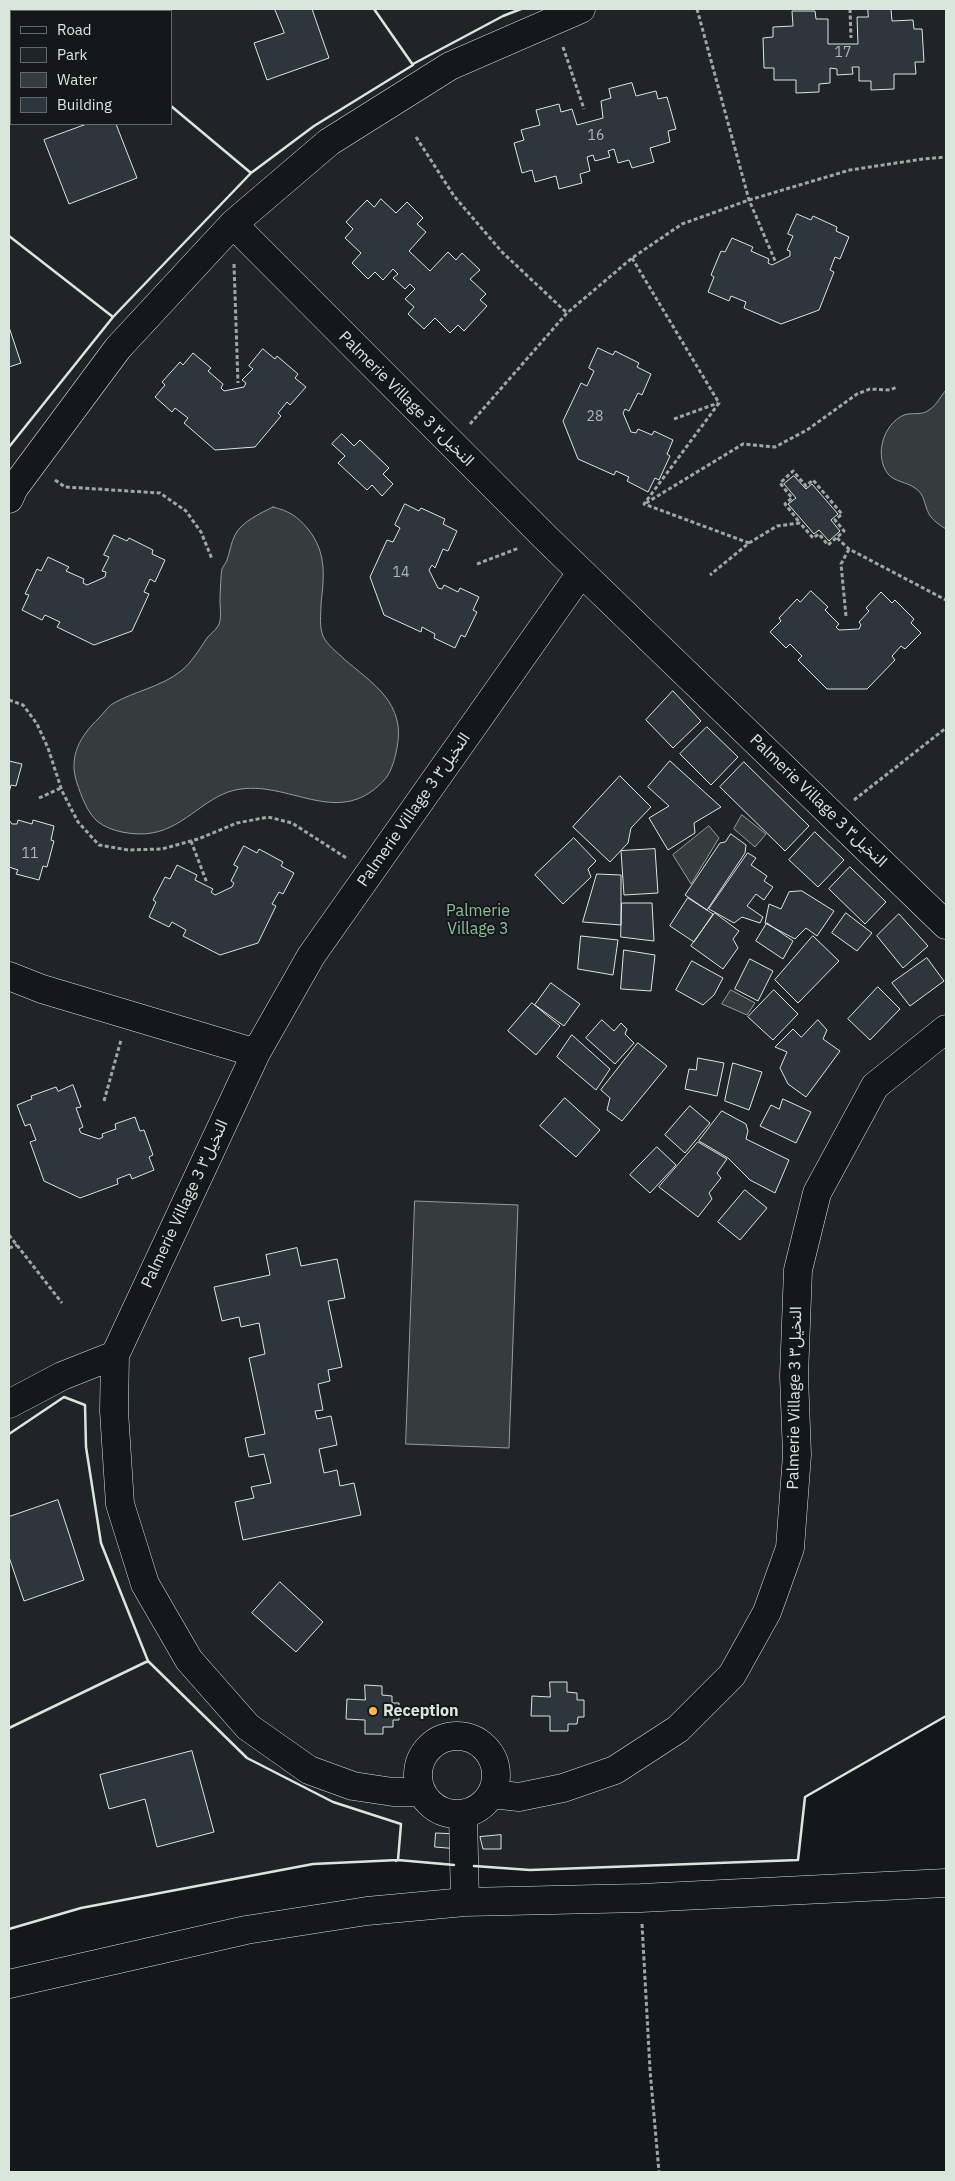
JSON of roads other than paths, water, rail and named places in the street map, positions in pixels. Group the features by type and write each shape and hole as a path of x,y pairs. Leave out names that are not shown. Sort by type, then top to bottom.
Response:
{"street":[{"path":"9,499 14,488 118,348 233,224 329,142 450,66 580,9"},
{"name":"Palmerie Village 3 النخيل٣","path":"233,224 581,573 946,924"},
{"name":"Palmerie Village 3 النخيل٣","path":"421,1792 393,1792 353,1786 309,1770 248,1727 189,1660 145,1584 120,1504 114,1411 115,1355 256,1052 311,956 581,573"},
{"path":"9,976 42,989 256,1052"},
{"name":"Palmerie Village 3 النخيل٣","path":"491,1794 519,1797 563,1788 615,1770 678,1729 732,1675 767,1612 790,1548 798,1455 794,1376 798,1270 817,1193 875,1086 946,1029"},
{"path":"9,1404 62,1376 115,1355"},
{"path":"458,1735 473,1739 486,1749 494,1763 496,1778 491,1794 479,1807 463,1814 446,1813 432,1805 421,1792 417,1777 420,1761 428,1747 442,1738 458,1735"},
{"path":"463,1814 465,1902"},
{"path":"9,1984 246,1930 367,1911 465,1902 641,1898 946,1883"}],"water":[{"path":"946,390 946,529 930,516 923,496 918,490 894,479 888,474 884,467 881,450 886,433 897,419 907,414 926,412 934,406"},
{"path":"273,507 288,512 300,521 308,529 318,547 323,565 321,624 325,639 344,659 376,686 392,707 397,719 398,732 397,748 392,768 386,778 369,793 352,801 334,802 260,789 241,789 218,797 164,830 138,834 123,832 102,825 87,808 77,783 74,764 77,748 81,740 112,704 165,681 181,671 192,660 219,623 222,568 227,560 235,535 246,522"},
{"path":"742,815 766,834 755,847 734,829"},
{"path":"709,826 719,838 691,884 673,855"},
{"path":"731,990 755,1003 747,1015 722,1004"},
{"path":"415,1201 518,1205 509,1448 406,1444"}],"place":[{"name":"Reception","path":"373,1711"}],"park label":[{"name":"Palmerie Village 3","path":"478,920"}]}
